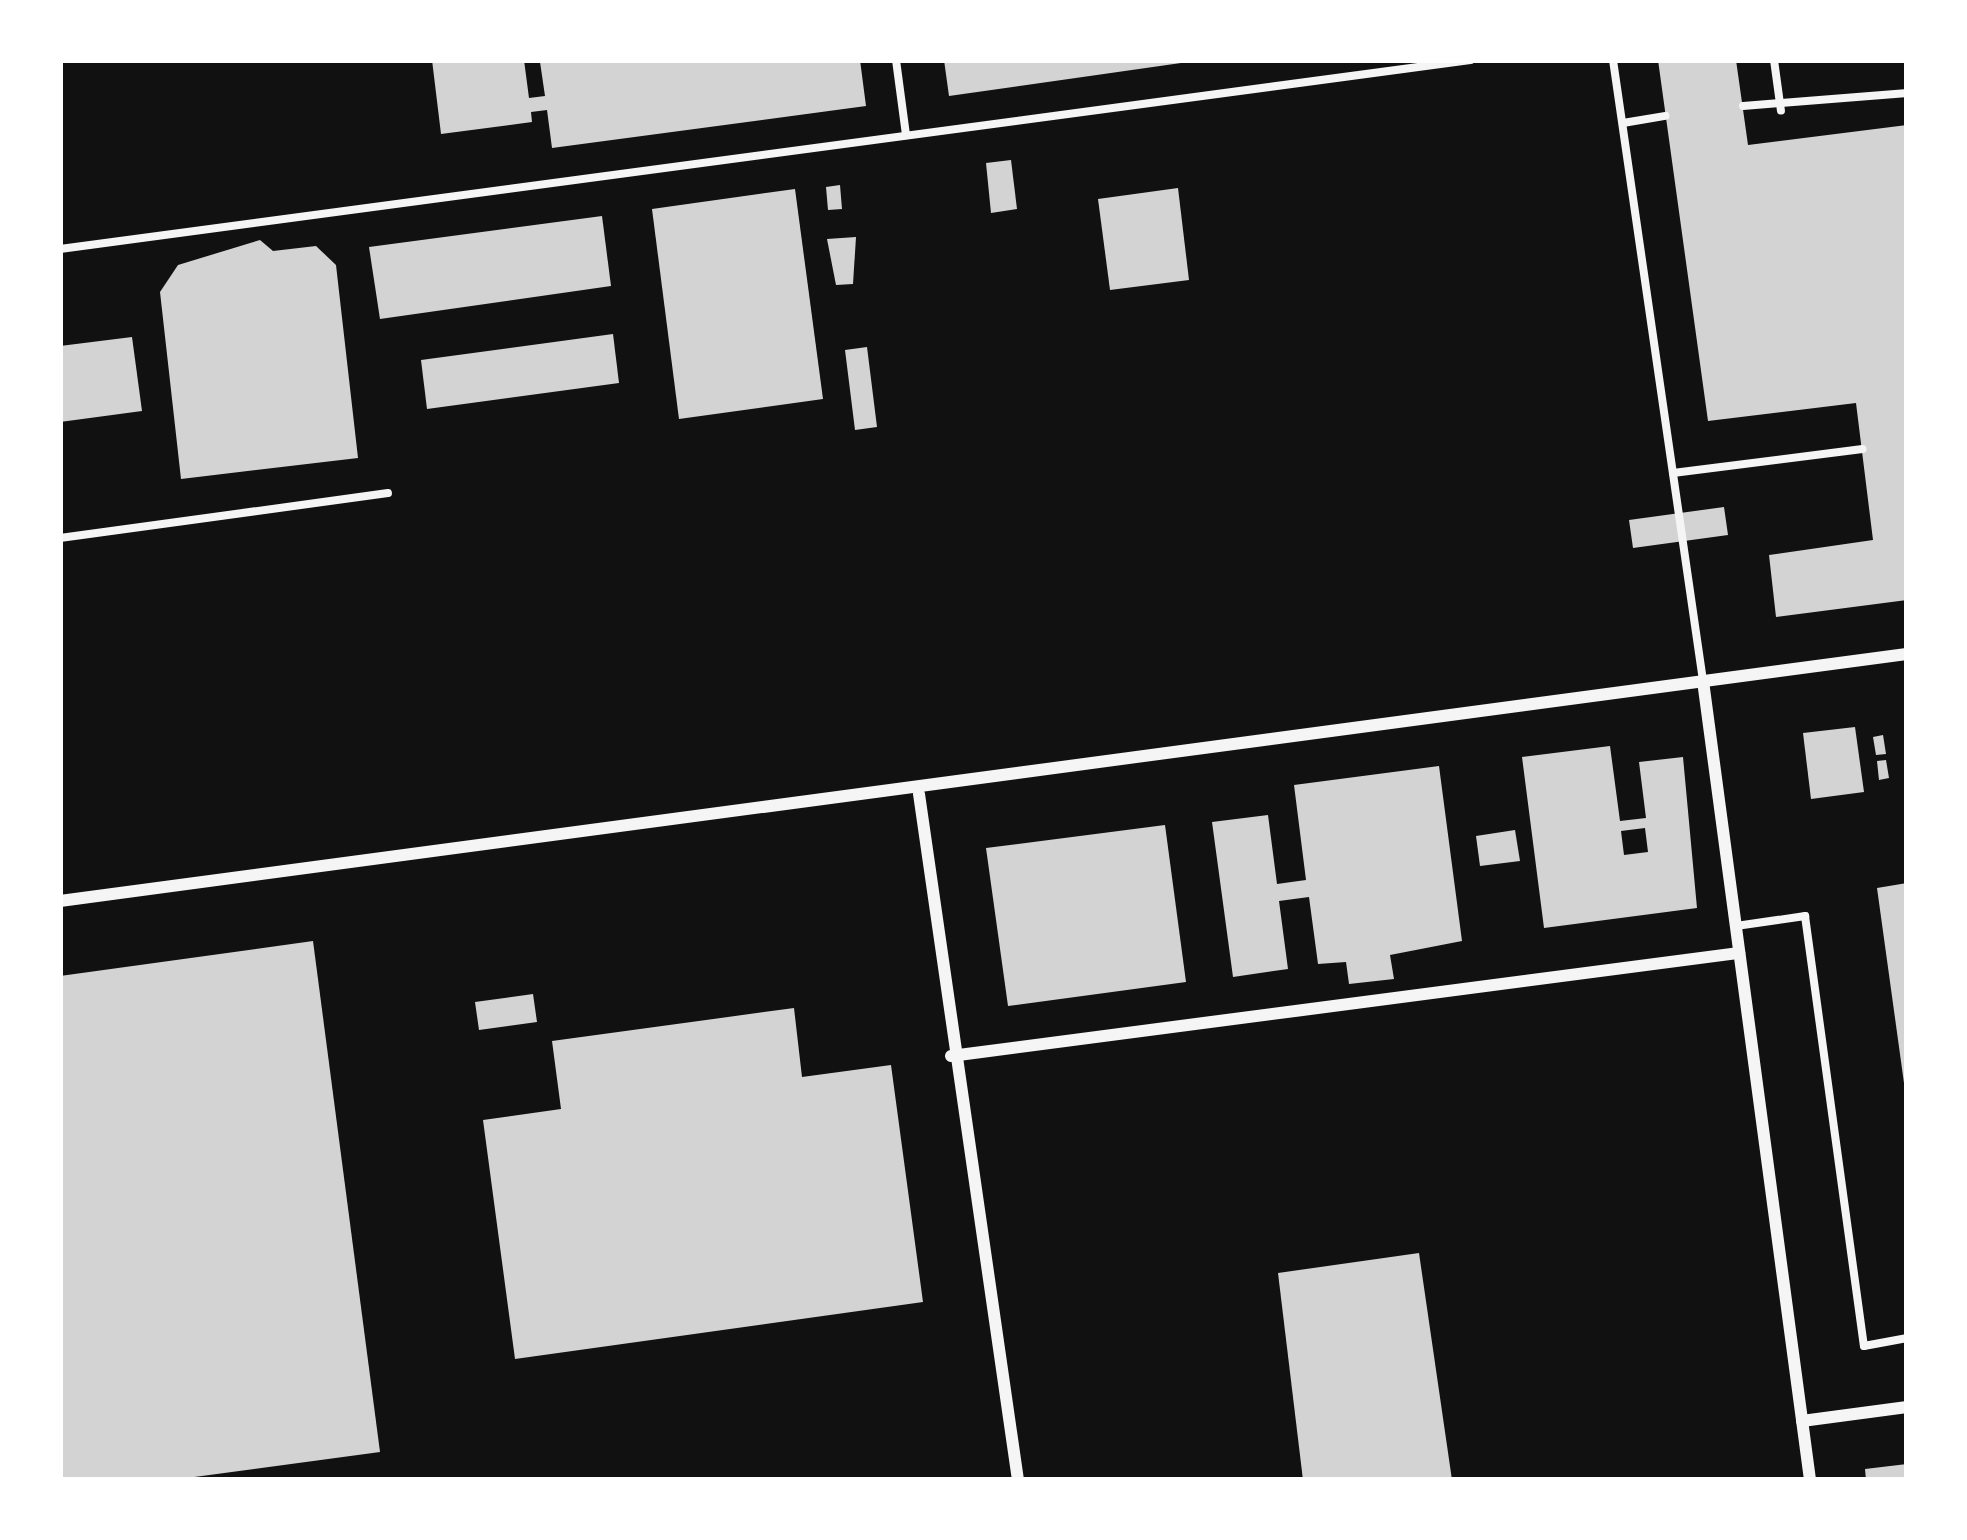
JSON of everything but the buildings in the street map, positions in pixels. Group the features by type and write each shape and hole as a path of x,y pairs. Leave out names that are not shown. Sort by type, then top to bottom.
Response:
{"street":[{"path":"60,902 919,794 1907,654"},
{"path":"1703,681 1810,1480"},
{"path":"919,794 950,1056 1018,1480"},
{"path":"950,1056 1739,953"},
{"path":"1802,1421 1907,1407"}],"lane":[{"path":"896,60 906,135"},
{"path":"60,249 1470,60"},
{"path":"1613,60 1703,681"},
{"path":"1774,60 1781,111"},
{"path":"1743,106 1781,111 1907,93"},
{"path":"1623,123 1666,116"},
{"path":"1673,473 1862,448"},
{"path":"60,538 388,493"},
{"path":"1736,926 1805,916 1864,1346 1907,1338"}]}
